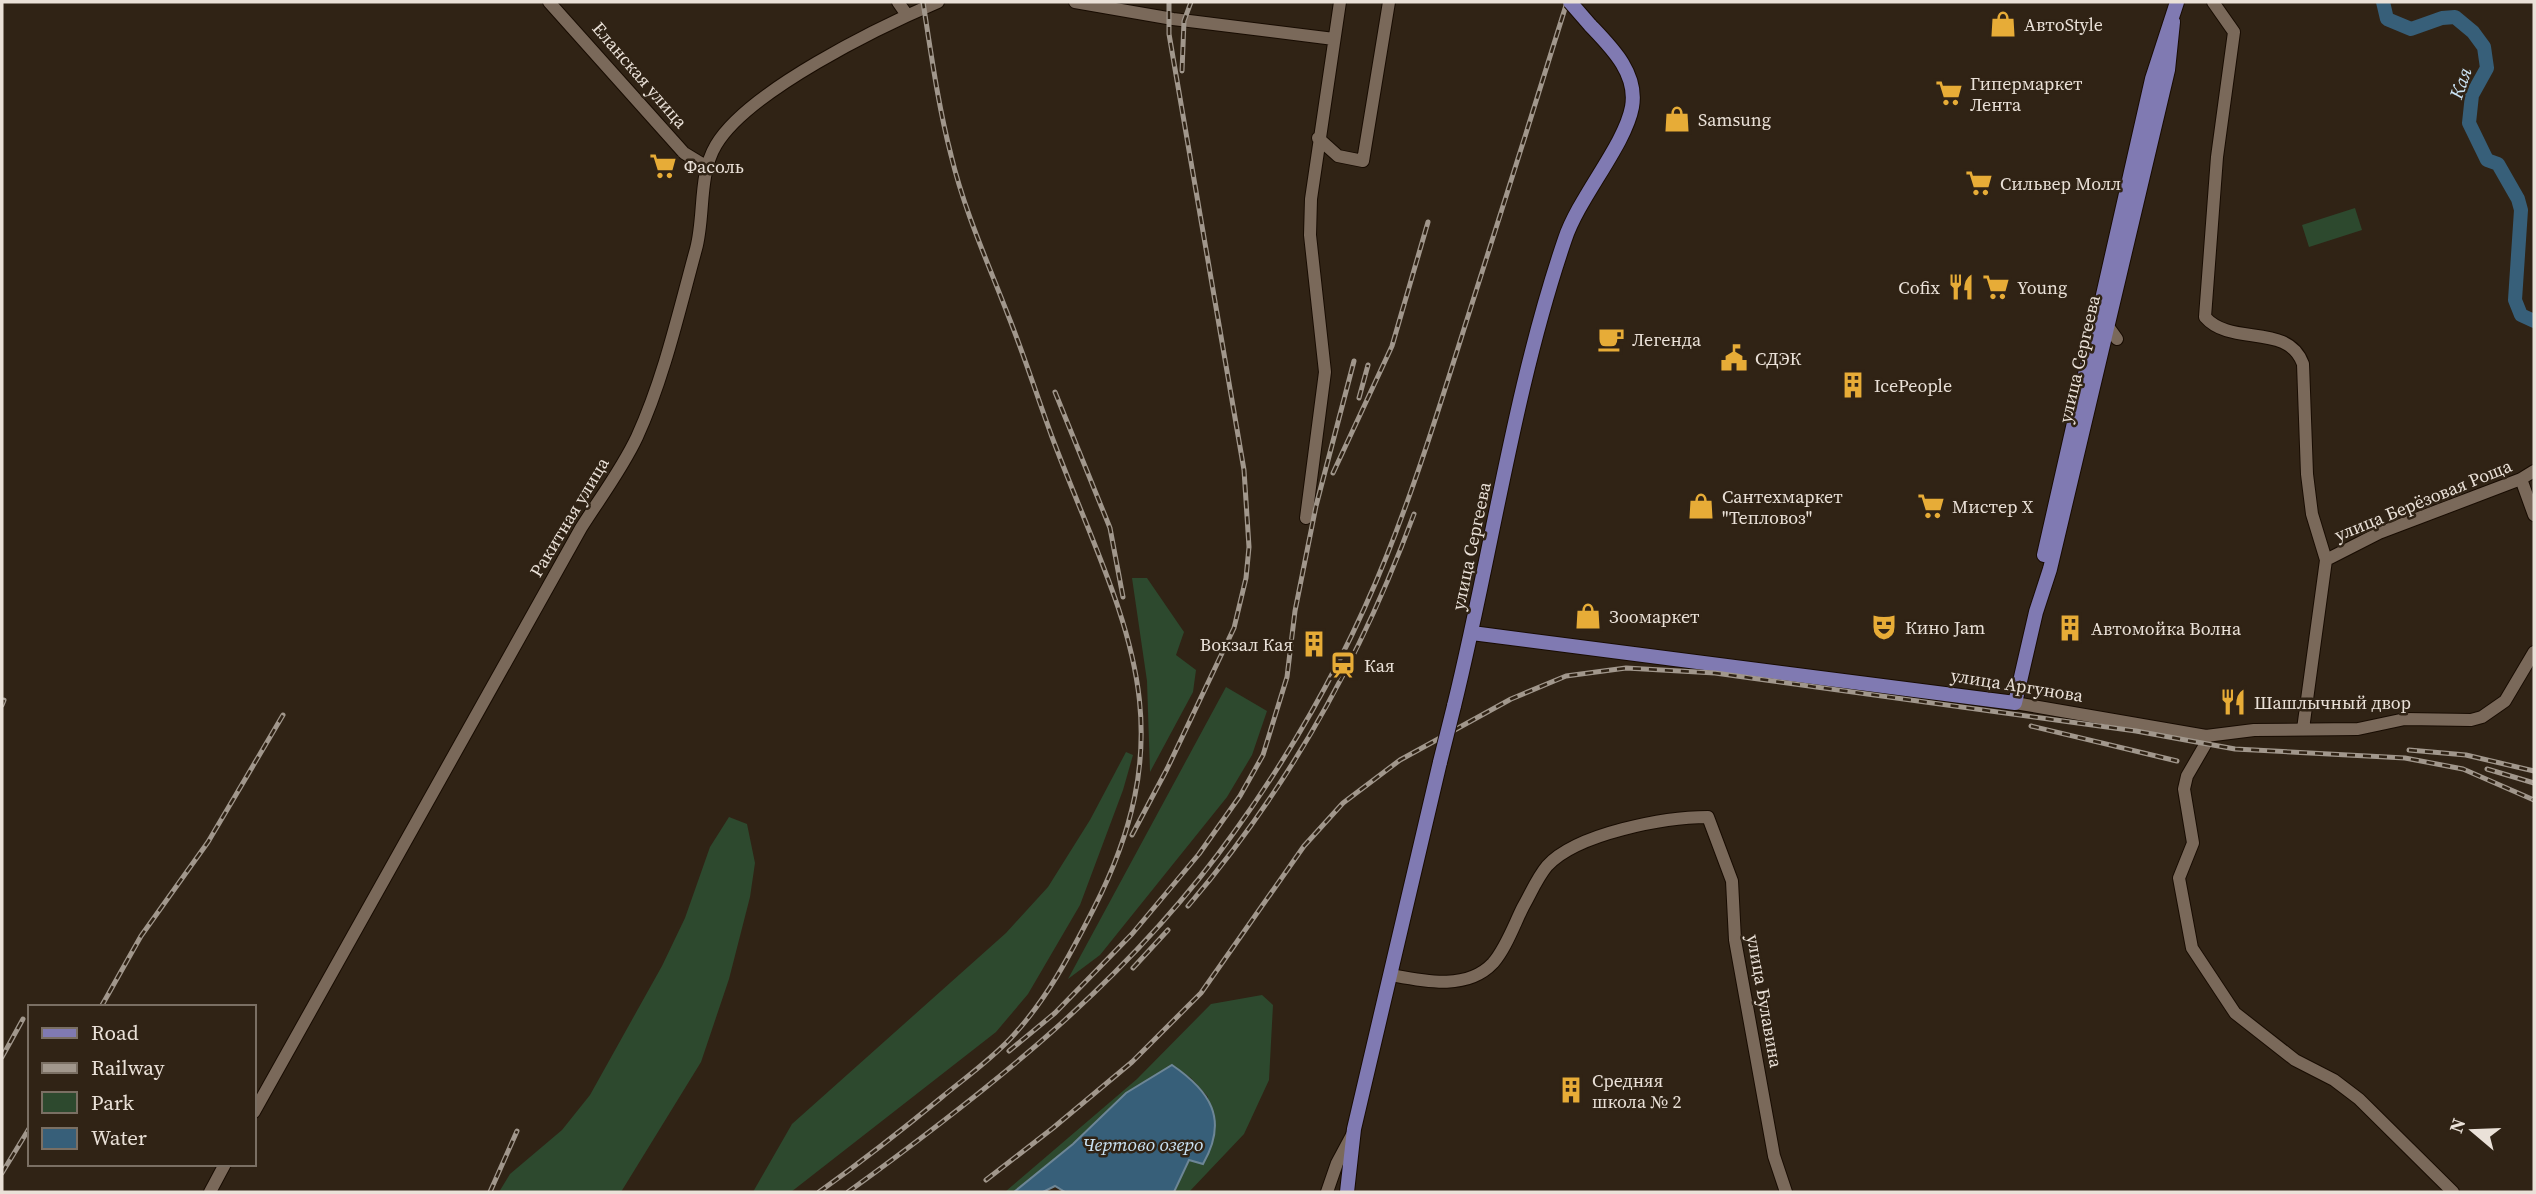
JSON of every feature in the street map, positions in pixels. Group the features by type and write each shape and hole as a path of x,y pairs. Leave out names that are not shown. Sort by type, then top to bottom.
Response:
{"main road":[{"name":"улица Сергеева","path":"1348,1192 1354,1129 1472,632 1537,335 1565,238 1580,202 1619,137 1632,107 1630,79 1622,62 1570,2"},
{"name":"улица Сергеева","path":"2015,703 2036,612 2050,569 2168,70 2177,2"},
{"name":"улица Сергеева","path":"2036,612 2047,537 2158,55 2173,22"},
{"name":"улица Аргунова","path":"1472,632 2015,703"}],"street":[{"name":"Еланская улица","path":"550,2 684,153 707,167"},
{"path":"898,2 907,15"},
{"name":"Ракитная улица","path":"256,1108 581,528 635,440 679,312 699,238 707,167 715,146 755,105 871,33 938,2"},
{"path":"1075,2 1173,19 1334,39"},
{"path":"1306,518 1325,372 1310,235 1318,138 1339,2"},
{"path":"1318,138 1339,156 1363,161 1389,2"},
{"path":"2213,2 2234,32 2217,157 2205,317 2224,328 2283,341 2299,353 2306,391 2305,449 2312,514 2326,560 2303,729"},
{"path":"2107,325 2117,339"},
{"name":"улица Берёзовая Роща","path":"2326,560 2379,533 2521,479 2534,471"},
{"path":"2521,479 2534,502"},
{"path":"2521,479 2534,516"},
{"name":"улица Аргунова","path":"2015,703 2206,736 2303,729 2358,729 2405,719 2471,720 2482,717 2505,701 2531,672 2534,654"},
{"path":"2206,736 2205,745 2187,776 2185,789 2193,844 2179,878 2192,948 2235,1013 2295,1060 2334,1080 2359,1099 2454,1192"},
{"name":"улица Булавина","path":"1391,975 1432,982 1470,978 1483,972 1502,949 1538,880 1558,857 1616,833 1676,817 1708,817 1731,881 1735,940 1774,1156 1786,1192"},
{"path":"1328,1192 1337,1163 1354,1129"},
{"path":"210,1192 224,1166"}],"green space":[{"path":"2355,208 2362,230 2309,247 2302,225"},
{"path":"1132,578 1147,578 1184,632 1176,655 1196,670 1193,692 1150,772 1147,681"},
{"path":"1226,687 1267,711 1252,755 1227,797 1100,955 1068,979"},
{"path":"1126,752 1133,755 1123,790 1080,905 1028,994 996,1032 791,1192 753,1192 792,1124 1006,933 1048,887 1090,820"},
{"path":"729,817 747,824 755,863 750,897 729,979 701,1062 621,1192 499,1192 510,1174 562,1130 590,1095 662,966 685,918 710,847"},
{"path":"1262,995 1273,1005 1269,1080 1244,1134 1189,1192 1174,1192 1189,1159 1208,1097 1191,1078 1172,1065 1126,1093 1073,1144 1014,1192 1005,1192 1137,1079 1211,1004"}],"water":[{"name":"Чертово озеро","path":"1172,1065 1197,1085 1212,1107 1215,1120 1211,1148 1203,1164 1189,1160 1174,1192 1065,1192 1055,1186 1043,1192 1014,1192 1073,1144 1126,1093"}],"waterway":[{"name":"Кая","path":"2383,2 2387,19 2411,29 2442,18 2455,17 2473,32 2484,47 2487,68 2472,95 2469,123 2487,160 2498,164 2518,199 2521,210 2515,300 2521,315 2534,321"}],"railway":[{"path":"819,1192 897,1134 985,1062 1010,1039 1035,1009 1094,908 1123,841 1138,779 1141,722 1134,668 1120,614 963,196 942,117 923,2"},
{"path":"1132,835 1167,769 1234,628 1246,578 1249,547 1244,470 1169,34 1169,2"},
{"path":"1182,71 1184,21 1191,2"},
{"path":"848,1192 1006,1071 1105,983 1194,885 1235,831 1300,732 1338,663 1372,592 1410,495 1567,2"},
{"path":"1333,473 1392,346 1428,222"},
{"path":"1009,1051 1055,1013 1132,934 1199,854 1240,796 1263,755 1287,677 1295,611 1316,506 1354,361"},
{"path":"1359,398 1368,365"},
{"path":"1055,392 1110,528 1123,597"},
{"path":"1188,906 1258,816 1319,720 1370,620 1414,514"},
{"path":"986,1180 1132,1062 1201,993 1304,846 1343,803 1400,760 1511,699 1566,676 1626,668 1715,673 2136,731 2235,749 2405,758 2463,769 2534,800"},
{"path":"2,705 4,700"},
{"path":"102,1005 141,936 208,842 283,715"},
{"path":"2031,726 2177,761"},
{"path":"2409,750 2466,755 2534,771"},
{"path":"2487,769 2534,783"},
{"path":"1133,968 1168,930"},
{"path":"2,1057 23,1019"},
{"path":"2,1173 28,1130"},
{"path":"490,1192 517,1131"}],"place":[{"name":"АвтоStyle","path":"2003,24"},
{"name":"Гипермаркет Лента","path":"1949,93"},
{"name":"Samsung","path":"1677,119"},
{"name":"Фасоль","path":"663,166"},
{"name":"Сильвер Молл","path":"1979,183"},
{"name":"Cofix","path":"1961,287"},
{"name":"Young","path":"1996,287"},
{"name":"Легенда","path":"1611,339"},
{"name":"СДЭК","path":"1734,358"},
{"name":"IcePeople","path":"1853,385"},
{"name":"Сантехмаркет \"Тепловоз\"","path":"1701,506"},
{"name":"Мистер Х","path":"1931,506"},
{"name":"Зоомаркет","path":"1588,616"},
{"name":"Кино Jam","path":"1884,627"},
{"name":"Автомойка Волна","path":"2070,628"},
{"name":"Вокзал Кая","path":"1314,644"},
{"name":"Кая","path":"1343,665"},
{"name":"Шашлычный двор","path":"2233,702"},
{"name":"Средняя школа № 2","path":"1571,1090"}]}
